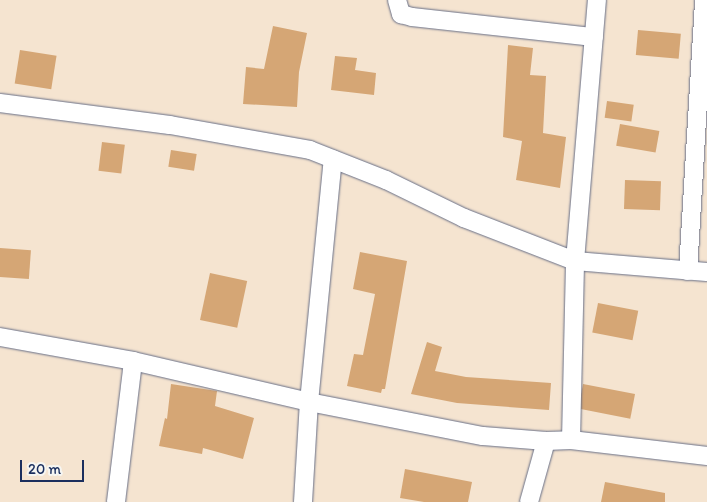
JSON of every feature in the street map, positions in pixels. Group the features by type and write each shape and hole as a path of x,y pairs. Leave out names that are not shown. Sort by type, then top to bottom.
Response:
{"street":[{"path":"397,0 396,4 402,14 412,17 594,36"},
{"path":"571,440 575,262 597,0"},
{"path":"688,271 704,8"},
{"path":"0,103 170,125 310,150 386,180 464,218 575,262 707,272"},
{"path":"303,502 309,402 333,159"},
{"path":"0,337 133,361 309,402 483,436 546,441 571,440 707,456"},
{"path":"116,502 133,361"},
{"path":"529,502 546,441"}],"building":[{"path":"273,26 307,33 299,72 297,107 243,104 246,67 264,69"},
{"path":"638,30 681,34 679,59 636,55"},
{"path":"508,45 533,48 530,75 546,76 543,133 566,137 560,188 516,180 522,141 503,137"},
{"path":"20,50 57,56 51,89 15,84"},
{"path":"335,56 357,58 355,70 376,73 374,95 331,90"},
{"path":"607,101 634,105 631,122 605,118"},
{"path":"620,124 659,131 656,153 616,146"},
{"path":"102,142 125,145 121,174 98,171"},
{"path":"171,150 197,154 194,171 168,167"},
{"path":"625,180 661,181 660,210 624,209"},
{"path":"0,248 31,250 29,279 0,277"},
{"path":"360,252 407,261 385,389 382,389 381,393 347,386 354,354 363,355 375,294 353,289"},
{"path":"210,273 247,281 237,328 200,320"},
{"path":"598,303 638,311 633,340 592,332"},
{"path":"427,342 442,347 435,371 466,377 551,383 549,410 457,403 411,394"},
{"path":"171,384 217,391 215,406 254,418 243,459 203,448 202,454 159,446 165,418 167,419"},
{"path":"583,384 635,394 630,419 578,409"},
{"path":"405,469 472,482 468,502 424,502 400,498"},
{"path":"605,482 665,493 665,502 601,502"}]}
